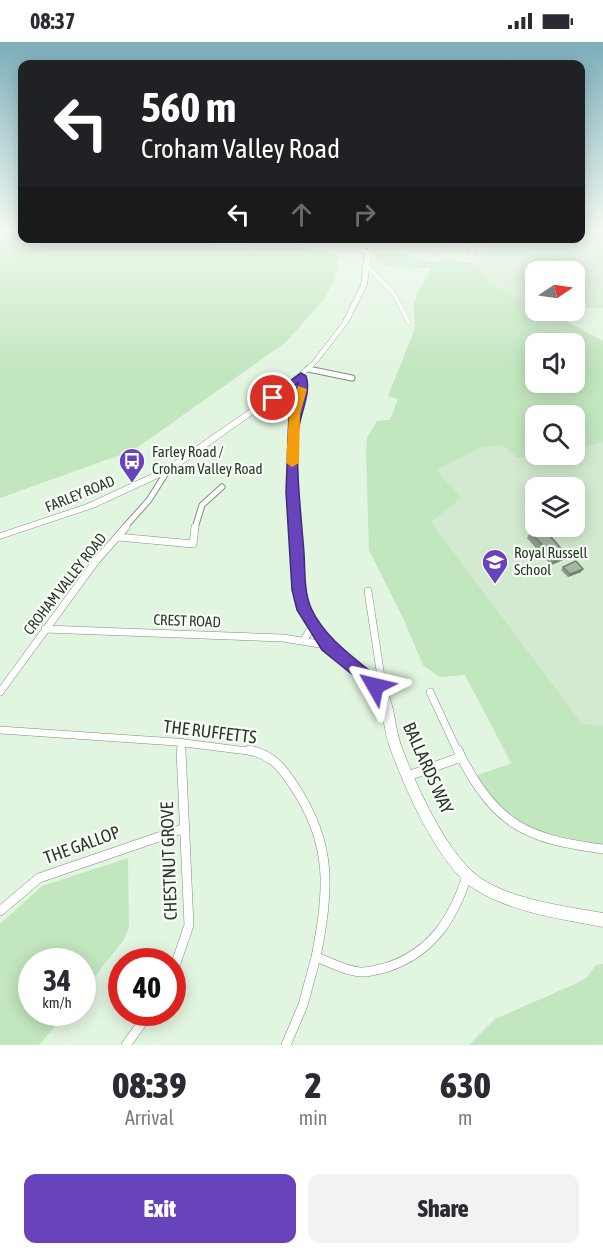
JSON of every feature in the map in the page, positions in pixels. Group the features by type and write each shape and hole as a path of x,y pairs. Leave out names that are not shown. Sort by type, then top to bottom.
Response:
{"street":[{"name":"CROHAM VALLEY ROAD","path":"0,692 96,561 153,494 168,470 304,372 345,323 365,278"},
{"path":"383,278 409,323"},
{"path":"304,372 352,378"},
{"name":"BALLARDS WAY","path":"304,372 304,385 294,414 292,435 294,537 299,590 304,610 327,645 381,692 395,745 408,776 432,824 467,875 498,894 603,920"},
{"name":"FARLEY ROAD","path":"0,536 90,506 168,470"},
{"path":"150,479 155,487 153,494"},
{"path":"118,537 193,544 197,513 204,500 222,487"},
{"path":"368,591 381,677 375,686"},
{"path":"304,640 313,625"},
{"name":"CREST ROAD","path":"45,629 304,640 327,645"},
{"path":"430,692 471,778 491,806 519,827 545,840 603,849"},
{"name":"THE RUFFETTS","path":"0,730 181,742 262,754 280,766 313,815 319,833 324,874 325,920 303,1005 286,1045"},
{"name":"CHESTNUT GROVE","path":"181,742 189,925 181,948"},
{"path":"408,776 461,757"},
{"name":"THE GALLOP","path":"0,911 39,878 65,867 185,828"},
{"path":"316,957 362,973 395,965 424,952 444,928 462,893 467,875"},
{"path":"126,1045 140,1026"}],"shaded area":[{"path":"0,278 335,278 324,299 286,342 134,450 0,498"},
{"name":"Royal Russell School","path":"425,278 465,278 484,284 525,306 525,321 553,321 575,333 525,333 525,393 585,393 585,338 603,348 603,844 511,764 465,675 440,677 423,665 404,620 369,550 367,438 377,421 390,420 398,399 388,396 415,329 414,306"},
{"name":"Royal Russell School","path":"426,278 485,278 503,290 525,300 525,321 566,321 603,341 603,442 585,446 585,405 525,405 525,457 517,458 503,445 481,447 436,470 461,498 431,522 582,724 603,726 603,844 562,837 530,827 503,809 489,795 475,776 512,763 465,675 440,677 423,665 404,620 369,550 367,438 377,421 390,420 398,399 388,396 415,329 414,306"},
{"path":"485,278 525,278 525,300 503,290"},
{"path":"585,278 603,278 603,308 585,307"},
{"path":"128,858 129,928 117,948 108,948 108,960 96,975 96,948 18,948 18,1026 55,1026 39,1045 0,1045 0,924 42,886"},
{"path":"603,964 603,1045 469,1045 495,1019 575,984 587,977 596,965"}],"building":[{"path":"535,537 551,537 566,554 555,558"},
{"path":"576,561 583,569 570,574 563,567"}],"slow traffic":[{"path":"292,463 294,414 302,389"}],"place":[{"name":"Farley Road / Croham Valley Road","path":"132,484"},
{"name":"Royal Russell School","path":"495,585"}],"route":[{"path":"273,398 301,376 304,380 294,414 292,492 299,590 304,610 327,645 375,686"}]}
